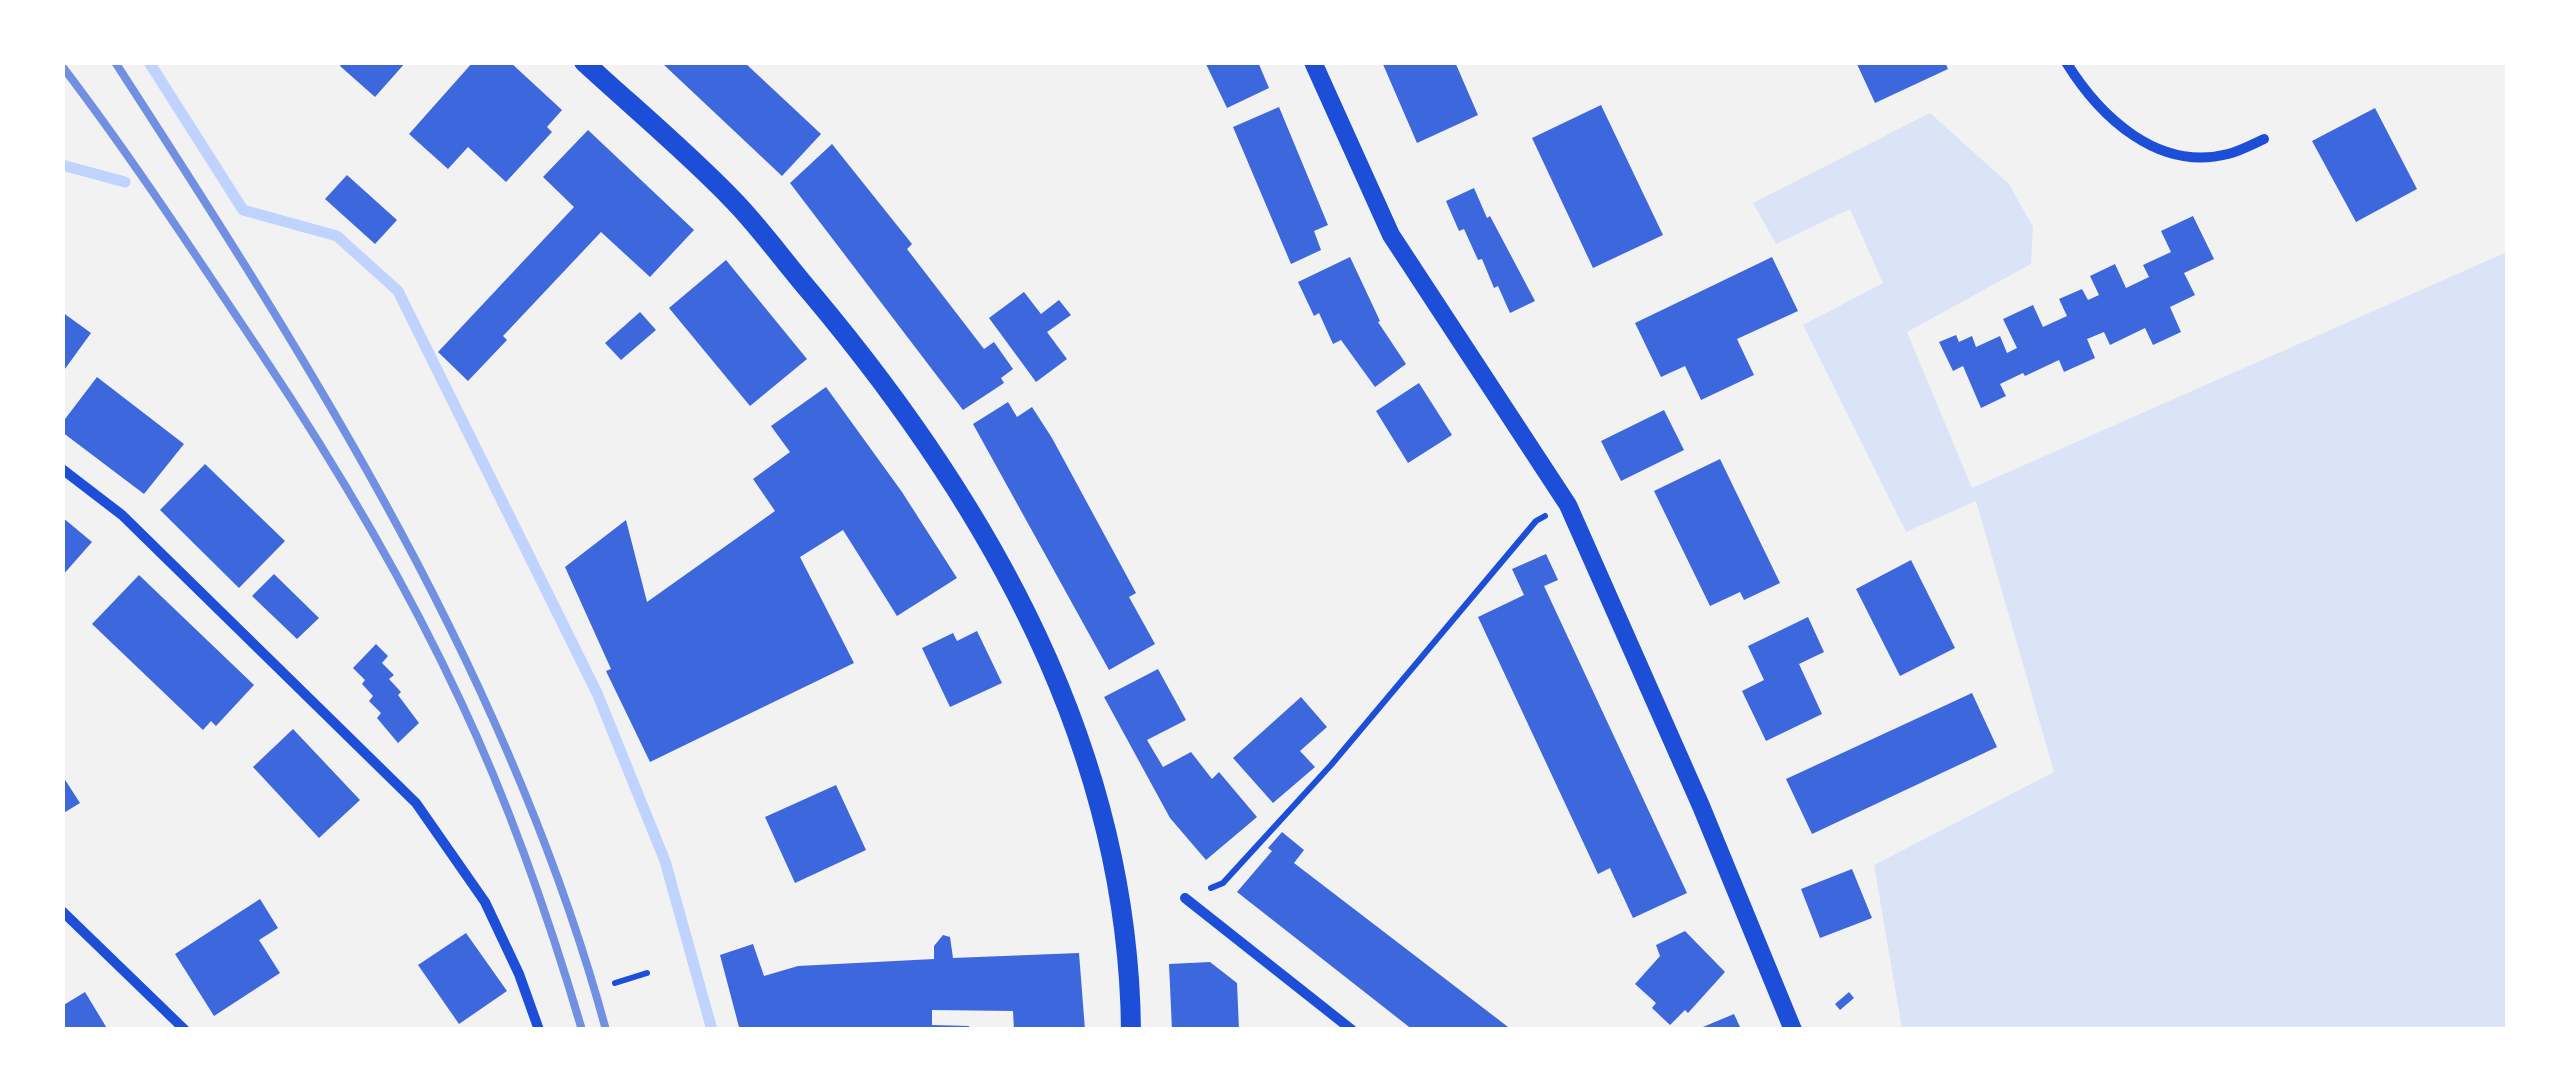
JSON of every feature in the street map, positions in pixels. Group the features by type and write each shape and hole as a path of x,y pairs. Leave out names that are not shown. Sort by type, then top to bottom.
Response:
{"main road":[{"path":"584,62 736,203 854,344 980,526 1045,657 1094,779 1123,906 1131,1030"}],"street":[{"path":"1313,62 1391,235 1568,505 1701,806 1792,1030"},
{"path":"2066,62 2079,83 2127,133 2171,155 2226,155 2264,139"},
{"path":"62,469 122,515 416,804 484,902 519,974 539,1030"},
{"path":"1184,898 1352,1030"},
{"path":"62,911 185,1030"}],"path":[{"path":"1223,883 1331,765 1536,521"},
{"path":"616,983 647,973"}],"shaded area":[{"path":"1930,113 2009,184 2033,227 2031,264 1907,332 1972,488 2507,252 2507,1029 1902,1029 1874,865 2054,772 1976,501 1906,532 1803,325 1883,283 1850,209 1776,244 1753,203"}],"building":[{"path":"343,62 406,62 375,97 340,66"},
{"path":"473,62 510,62 562,110 547,127 552,132 506,182 468,147 448,169 409,134"},
{"path":"664,62 744,62 821,134 782,176"},
{"path":"1205,62 1258,62 1269,88 1227,108"},
{"path":"1382,62 1455,62 1478,115 1417,143"},
{"path":"1856,62 1945,62 1948,69 1875,103"},
{"path":"1601,105 1663,235 1593,268 1532,138"},
{"path":"1279,107 1328,225 1314,231 1321,250 1291,264 1233,127"},
{"path":"2375,108 2417,189 2356,222 2312,141"},
{"path":"588,130 694,230 650,277 601,232 503,336 507,340 468,381 438,352 574,207 543,177"},
{"path":"832,144 912,244 907,249 984,349 994,342 1013,369 1001,378 1004,383 963,410 790,183"},
{"path":"347,175 397,220 375,244 325,199"},
{"path":"1474,188 1535,301 1510,313 1464,229 1459,231 1446,201"},
{"path":"2193,216 2214,259 2184,273 2195,295 2170,307 2181,332 2153,345 2145,328 2110,345 2104,332 2087,339 2095,358 2064,372 2059,360 2025,376 2023,373 2000,384 2006,396 1981,408 1963,366 1953,371 1939,342 1956,335 1959,342 1972,336 1976,347 2000,336 2007,353 2017,348 2003,319 2033,305 2043,327 2067,316 2059,299 2082,289 2088,300 2099,295 2090,276 2115,264 2126,288 2149,277 2143,265 2171,252 2161,231"},
{"path":"1350,257 1378,322 1406,364 1375,387 1341,340 1333,344 1319,313 1314,316 1298,282"},
{"path":"1772,257 1798,311 1737,339 1754,375 1701,400 1685,366 1661,377 1635,323"},
{"path":"726,260 807,359 750,406 669,308"},
{"path":"1024,292 1041,314 1059,300 1071,315 1047,332 1067,359 1036,382 989,318"},
{"path":"62,312 91,333 62,373"},
{"path":"640,312 656,330 621,360 605,343"},
{"path":"97,377 184,444 144,494 62,432 62,423"},
{"path":"1419,383 1452,435 1408,463 1376,411"},
{"path":"826,387 902,492 957,578 897,616 843,530 800,557 854,663 650,762 606,671 611,669 565,567 626,520 647,602 775,511 753,479 790,452 771,426"},
{"path":"1008,402 1017,417 1032,407 1136,593 1129,597 1155,644 1109,670 973,424"},
{"path":"1664,410 1684,450 1621,481 1601,441"},
{"path":"1720,459 1780,583 1744,600 1740,592 1710,606 1654,491"},
{"path":"205,464 285,541 239,588 160,510"},
{"path":"62,517 92,542 62,576"},
{"path":"1546,554 1558,580 1544,586 1687,893 1633,918 1610,868 1598,874 1478,617 1524,595 1512,569"},
{"path":"1911,560 1955,648 1900,676 1856,589"},
{"path":"274,574 319,618 297,639 252,596"},
{"path":"139,575 254,685 216,726 211,721 203,730 92,624"},
{"path":"1808,617 1824,652 1799,664 1822,714 1766,741 1742,691 1764,680 1748,646"},
{"path":"977,631 1002,683 950,707 922,648 953,633 957,641"},
{"path":"376,644 388,656 382,663 394,675 389,679 419,723 398,743 377,718 381,713 369,701 373,696 353,668"},
{"path":"1158,669 1186,720 1147,740 1163,767 1191,752 1212,779 1219,772 1257,817 1206,860 1170,818 1104,697"},
{"path":"1972,693 1997,747 1812,834 1786,779"},
{"path":"1301,697 1327,727 1300,751 1315,767 1273,803 1233,758"},
{"path":"293,729 360,800 319,838 253,767"},
{"path":"62,775 80,803 62,814"},
{"path":"836,785 866,850 795,883 765,817"},
{"path":"1282,832 1304,850 1294,863 1512,1030 1413,1030 1237,892 1272,851 1268,848"},
{"path":"1852,869 1872,918 1820,938 1801,889"},
{"path":"260,899 278,928 259,940 280,973 214,1016 175,954"},
{"path":"1685,931 1725,972 1688,1013 1685,1010 1670,1025 1652,1008 1656,1003 1635,984 1660,956 1656,945"},
{"path":"466,933 507,991 459,1024 418,965"},
{"path":"943,935 950,937 953,958 1079,953 1085,1030 1014,1030 1013,1011 932,1010 932,1025 969,1026 969,1030 739,1027 720,955 753,944 764,976 798,966 934,959 934,946"},
{"path":"1210,962 1237,983 1239,1030 1172,1030 1169,964"},
{"path":"85,992 108,1030 62,1030 62,1006"},
{"path":"1849,992 1854,998 1840,1010 1835,1004"},
{"path":"1734,1014 1741,1029 1698,1029"}],"waterway":[{"path":"149,62 243,210 337,236 398,291 597,693 665,861 712,1030"},
{"path":"62,165 125,182"}],"railway":[{"path":"115,62 332,409 460,649 516,773 565,900 606,1030"},
{"path":"62,66 139,172 289,395 392,567 439,657 513,823 582,1030"}]}
